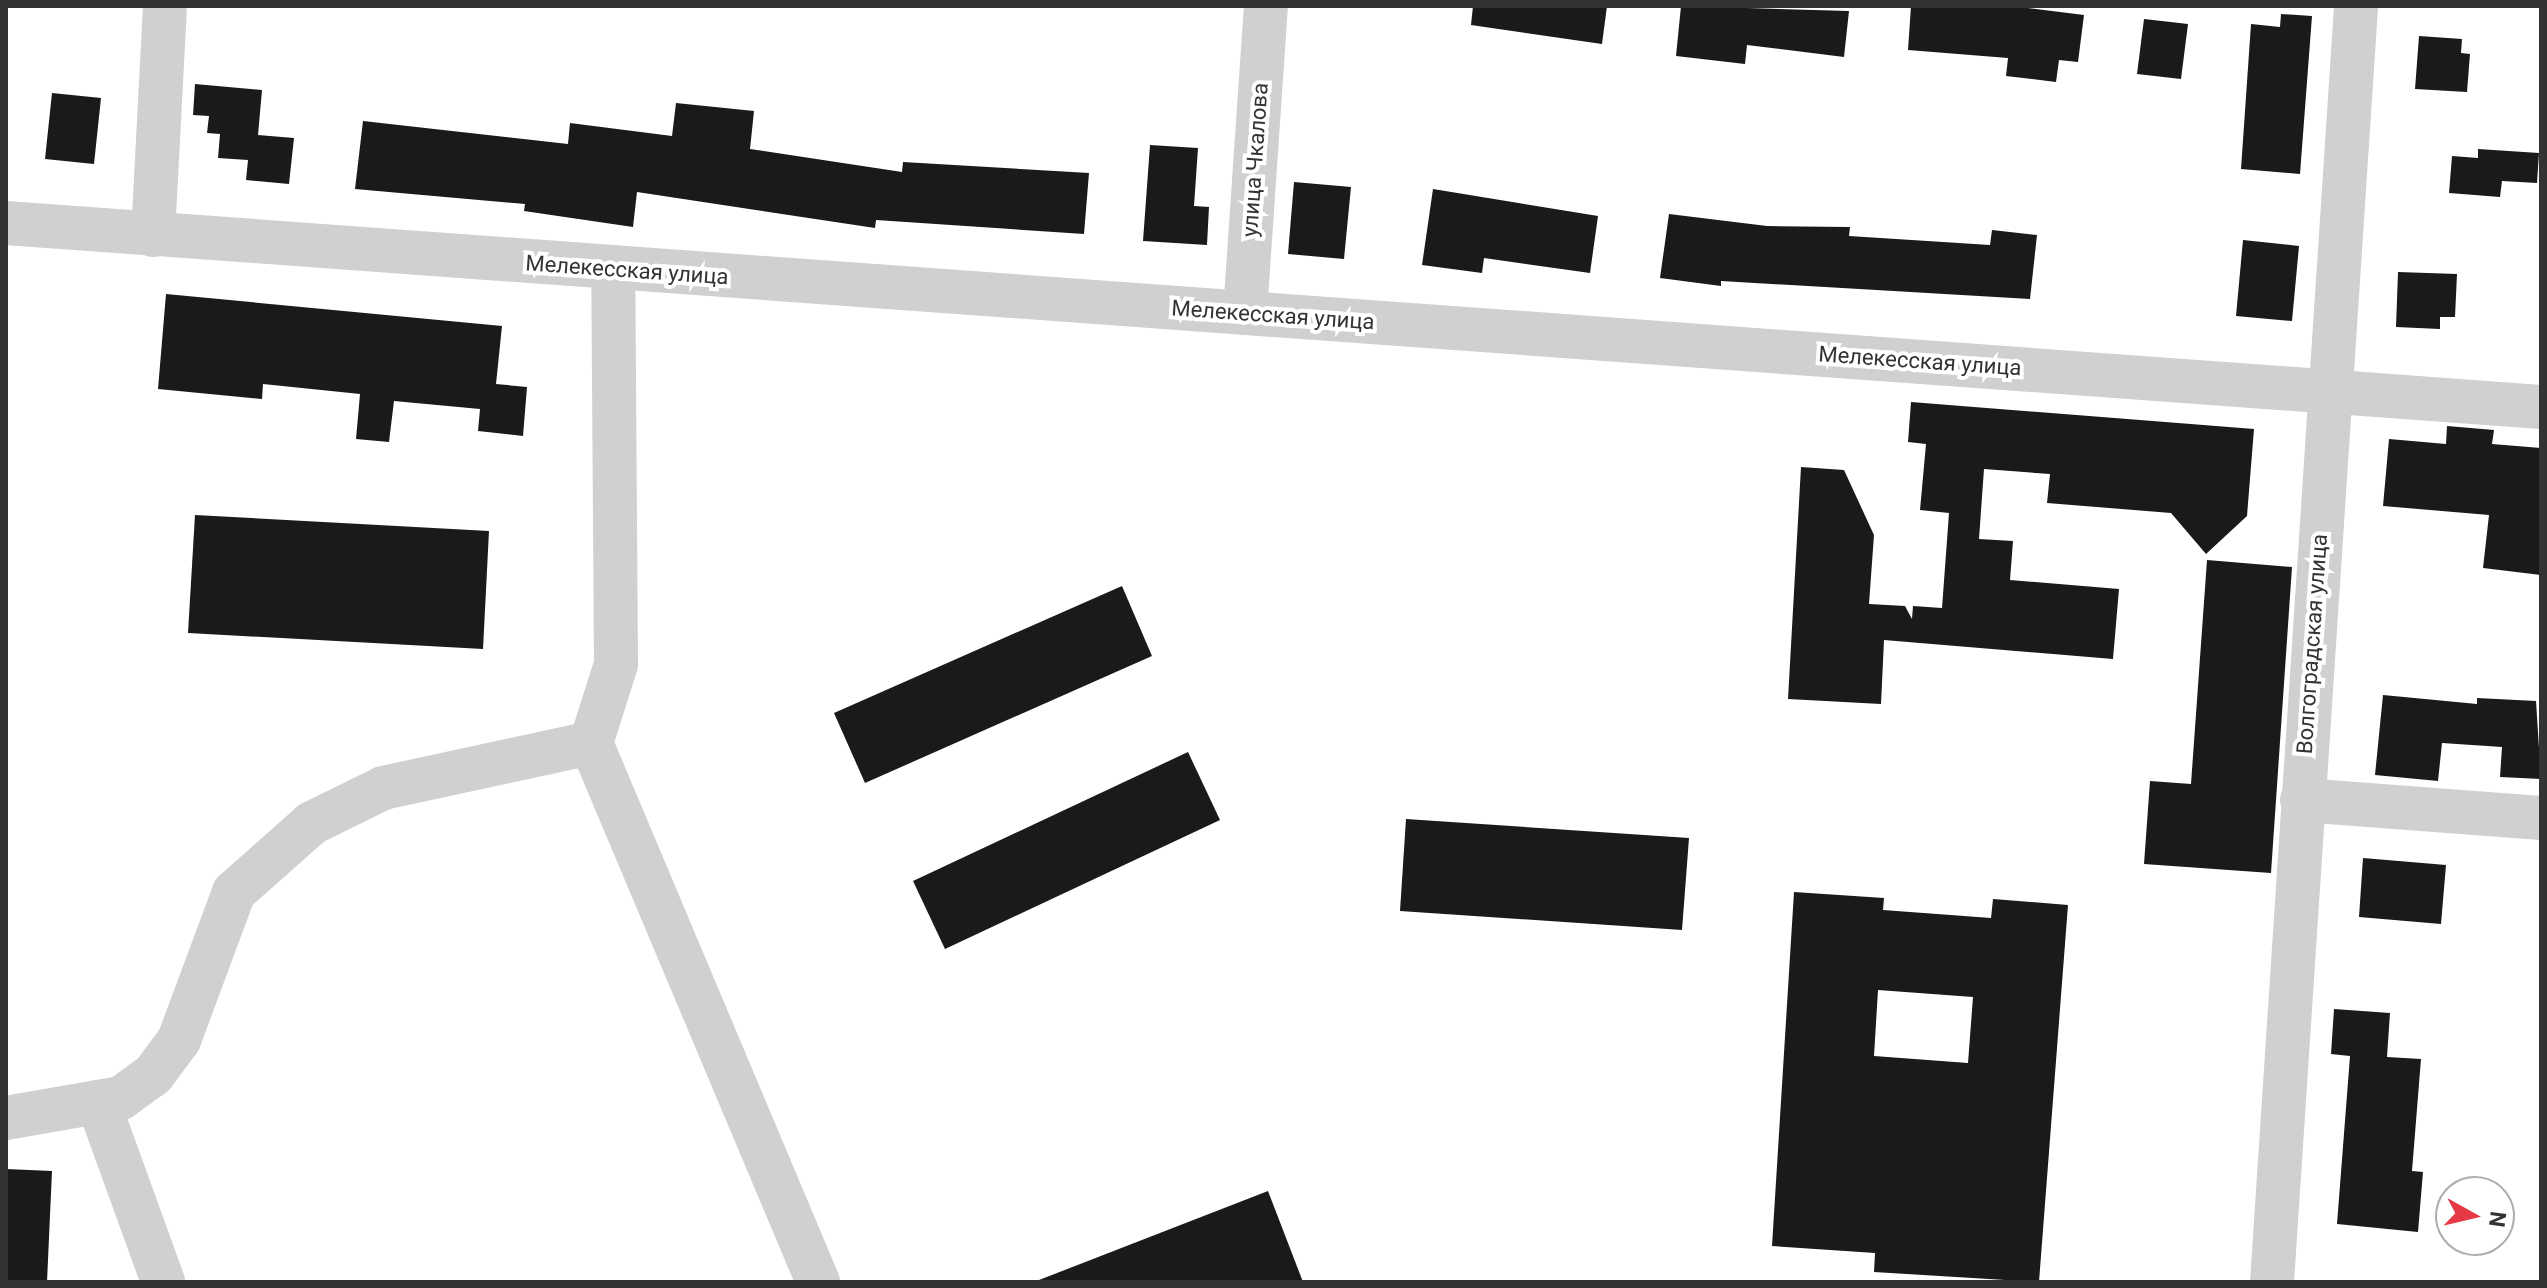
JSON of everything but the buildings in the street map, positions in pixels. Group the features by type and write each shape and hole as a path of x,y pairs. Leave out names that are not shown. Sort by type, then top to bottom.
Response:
{"street":[{"path":"153,235 165,6"},
{"name":"улица Чкалова","path":"1245,313 1266,6"},
{"name":"Волгоградская улица","path":"2272,1282 2356,6"},
{"name":"Мелекесская улица","path":"6,223 2541,407"},
{"path":"613,269 616,664 591,743 818,1282"},
{"path":"6,1118 121,1098 153,1075 179,1040 234,892 312,823 383,788 591,743"},
{"path":"2302,800 2541,818"},
{"path":"98,1102 163,1282"}]}
